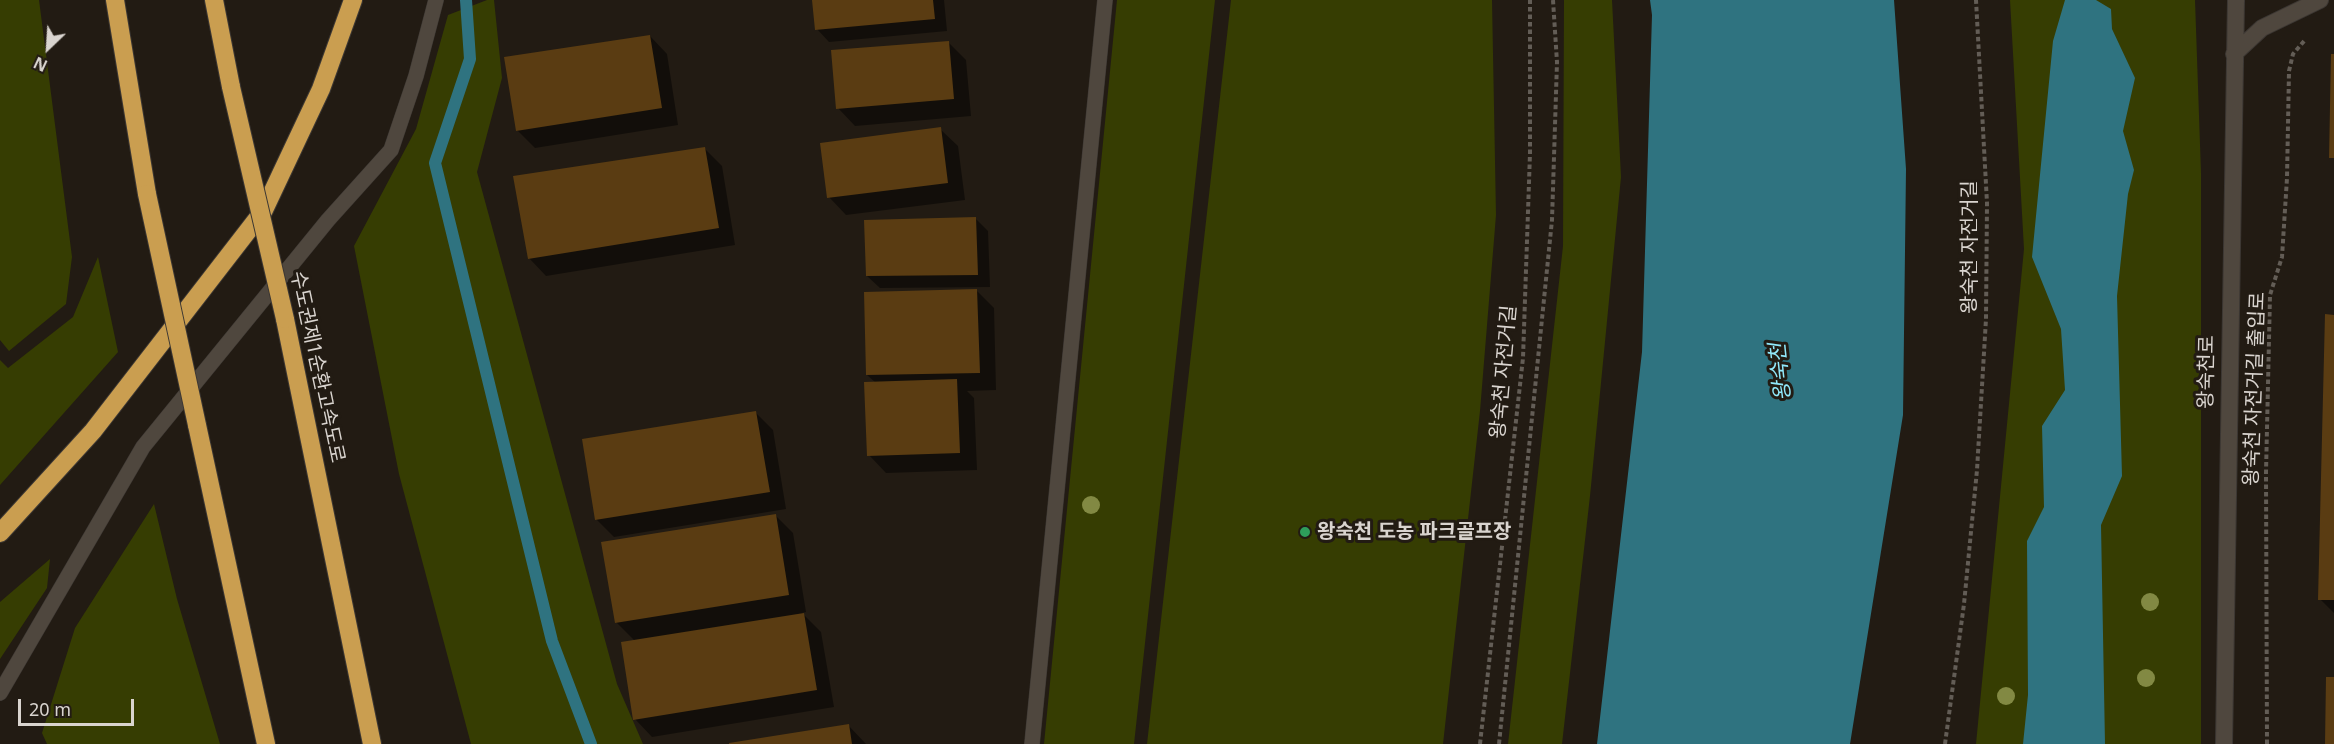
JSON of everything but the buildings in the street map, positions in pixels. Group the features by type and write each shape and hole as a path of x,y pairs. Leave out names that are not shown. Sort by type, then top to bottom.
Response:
{"highway":[{"path":"115,0 147,194 266,744"},
{"name":"수도권제1순환고속도로","path":"214,0 231,87 285,320 372,744"},
{"path":"0,532 93,431 264,210 321,89 353,0"}],"street":[{"name":"왕숙천로","path":"2224,744 2236,0"},
{"path":"2234,54 2262,28 2320,0"}],"lane":[{"path":"0,693 143,447 328,220 391,150 416,76 436,0"},
{"path":"1032,744 1105,0"}],"path":[{"name":"왕숙천 자전거길","path":"1480,744 1523,358 1530,153 1530,0"},
{"path":"1499,744 1552,220 1557,62 1553,0"},
{"name":"왕숙천 자전거길","path":"1945,744 1964,604 1977,470 1986,319 1987,203 1976,0"},
{"name":"왕숙천 자전거길 출입로","path":"2266,744 2266,473 2270,295 2282,257 2287,178 2289,70 2294,54 2306,39 2315,33"}],"green space":[{"path":"0,0 39,0 72,257 66,304 9,351 0,340"},
{"path":"487,0 494,0 502,78 477,172 617,684 643,744 471,744 399,474 354,246 416,129 448,15"},
{"path":"1117,0 1215,0 1134,744 1044,744"},
{"name":"왕숙천 도농 파크골프장","path":"1231,0 1492,0 1496,215 1480,411 1443,744 1147,744"},
{"path":"1564,0 1612,0 1621,177 1590,496 1562,744 1508,744 1563,246"},
{"path":"2010,0 2195,0 2201,173 2201,744 1976,744 2024,249"},
{"path":"98,257 118,352 0,485 0,360 8,368 73,317"},
{"path":"154,504 177,599 220,744 47,744 42,733 75,628"},
{"path":"50,559 47,588 0,659 0,602"}],"water":[{"name":"왕숙천","path":"1650,0 1894,0 1906,169 1903,415 1850,744 1597,744 1642,352 1652,15"},
{"path":"2065,0 2096,0 2111,9 2112,29 2135,78 2123,131 2134,170 2128,194 2117,296 2122,476 2101,525 2105,744 2023,744 2028,695 2027,541 2044,507 2042,426 2065,390 2061,329 2032,257 2053,41"}],"waterway":[{"path":"466,0 470,59 435,163 552,641 591,744"}],"place":[{"name":"왕숙천 도농 파크골프장","path":"1305,532"}]}
